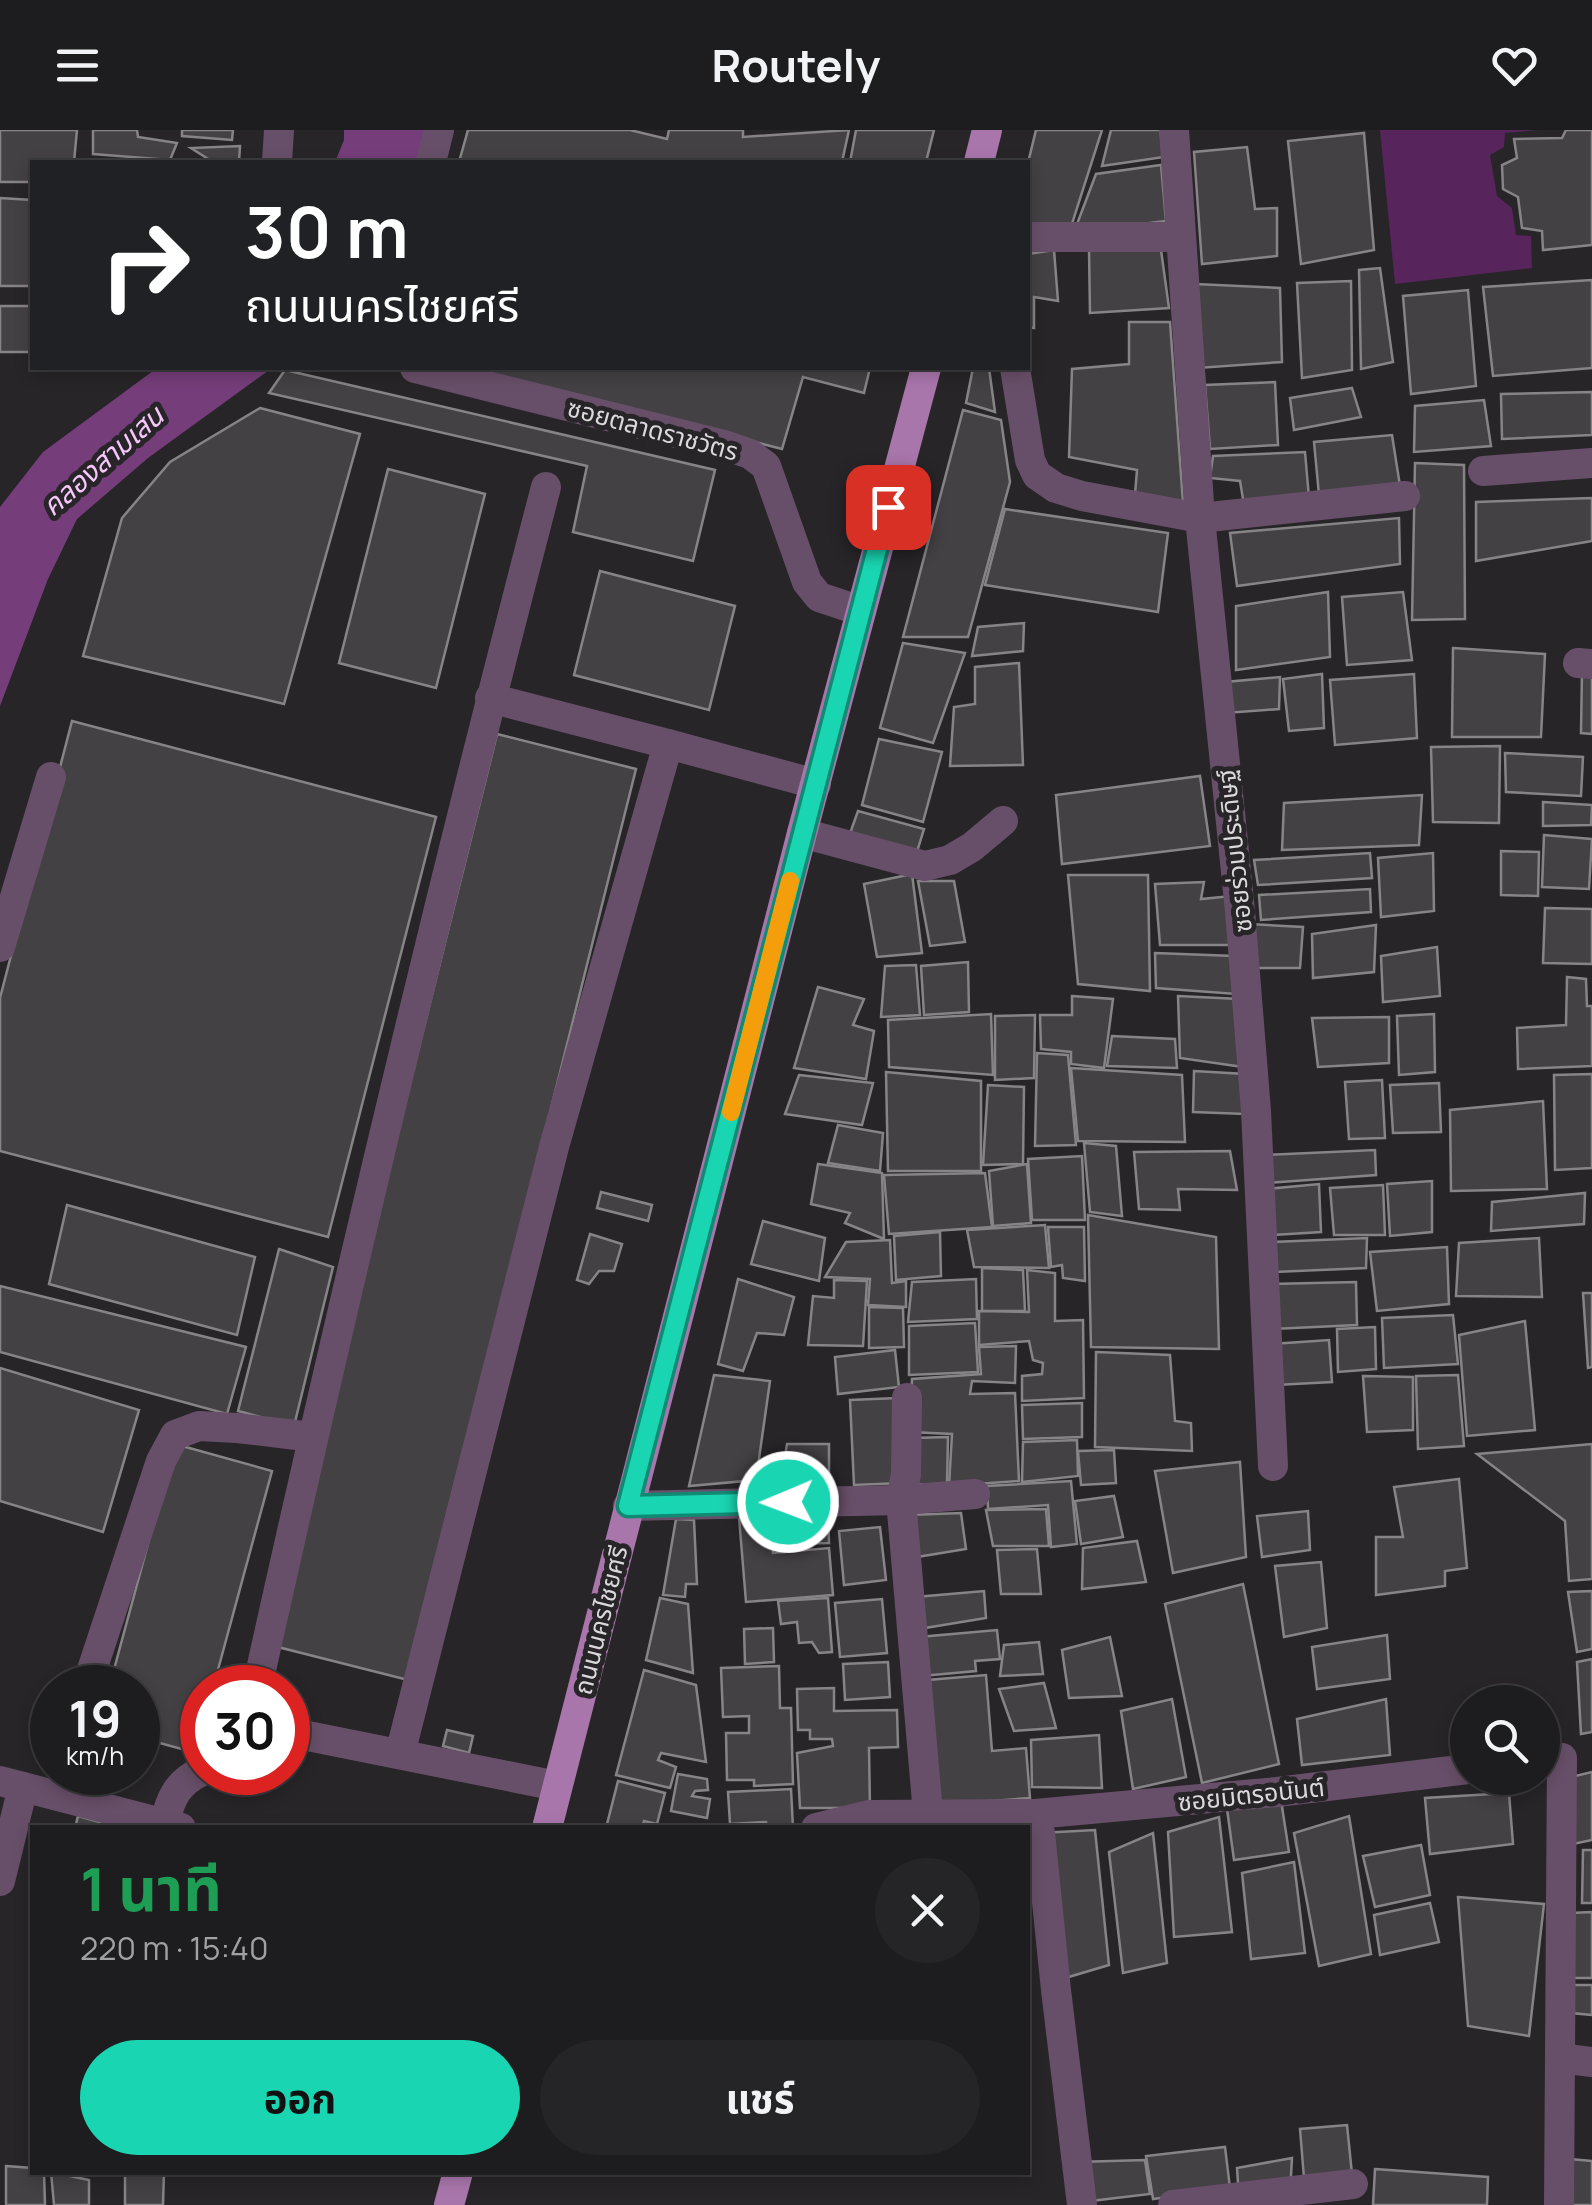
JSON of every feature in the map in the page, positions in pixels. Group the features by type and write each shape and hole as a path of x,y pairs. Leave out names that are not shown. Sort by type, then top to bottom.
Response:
{"main road":[{"path":"980,160 987,130"},
{"name":"ถนนนครไชยศรี","path":"548,1825 925,370"},
{"path":"449,2205 457,2175"}],"street":[{"path":"277,160 279,130"},
{"path":"432,160 439,130"},
{"name":"ซอยร่วมประดิษฐ์","path":"1174,130 1200,518 1256,1111 1273,1466"},
{"path":"1030,237 1181,237"},
{"name":"ซอยตลาดราชวัตร","path":"423,370 750,454 766,466 807,582 820,597 861,611"},
{"path":"1014,370 1030,460 1038,475 1056,488 1200,518 1406,496"},
{"path":"1483,471 1592,464"},
{"path":"263,1665 312,1437 490,698 546,488"},
{"path":"490,698 816,784"},
{"path":"400,1754 554,1147 668,744"},
{"path":"0,948 51,777"},
{"path":"802,834 925,866 950,860 1003,821"},
{"path":"907,1398 902,1500 928,1814"},
{"path":"94,1665 161,1461 175,1435 200,1426 312,1437"},
{"path":"628,1506 902,1500 975,1494"},
{"path":"310,1736 558,1786"},
{"path":"1559,2205 1565,1758"},
{"name":"ซอยมิตรอนันต์","path":"828,1825 869,1815 1035,1814 1450,1772"},
{"path":"71,1795 173,1825 169,1804 180,1787"},
{"path":"0,1881 30,1793"},
{"path":"1035,1814 1082,2205"},
{"path":"1560,2058 1592,2062"},
{"path":"1173,2205 1353,2184"}],"shaded area":[{"path":"1380,130 1539,130 1505,133 1504,147 1490,155 1497,196 1512,208 1516,235 1531,236 1532,268 1395,284"}],"water":[{"path":"344,130 426,130 418,160 336,160"},
{"name":"คลองสามเสน","path":"154,370 269,370 148,458 77,519 48,579 0,706 0,507 43,452"}],"building":[{"path":"0,130 77,130 74,160 30,160 30,182 0,182"},
{"path":"93,130 137,130 138,137 177,143 170,160 93,154"},
{"path":"182,130 233,130 232,140 182,136"},
{"path":"468,130 630,130 667,139 669,130 743,130 743,137 849,130 842,160 460,160"},
{"path":"856,130 934,130 926,160 850,160"},
{"path":"1036,130 1102,130 1070,230 1030,232 1029,160"},
{"path":"1111,130 1160,130 1164,157 1102,166"},
{"path":"1566,130 1592,130 1592,245 1543,250 1542,231 1522,228 1518,197 1503,189 1502,165 1517,158 1514,139 1562,138"},
{"path":"1364,133 1374,250 1301,264 1288,141"},
{"path":"240,146 239,160 210,160 191,148"},
{"path":"1247,147 1255,209 1277,208 1277,256 1202,264 1194,152"},
{"path":"1161,165 1166,221 1074,232 1096,174"},
{"path":"0,198 30,200 30,286 0,286"},
{"path":"1054,250 1058,301 1034,297 1034,328 1030,327 1030,254"},
{"path":"1089,250 1161,250 1169,308 1090,313"},
{"path":"1380,268 1393,362 1361,369 1359,270"},
{"path":"1592,280 1592,368 1493,376 1483,287"},
{"path":"1351,281 1352,370 1302,378 1297,283"},
{"path":"1195,284 1280,288 1282,362 1198,368"},
{"path":"1468,290 1476,386 1411,394 1403,296"},
{"path":"0,306 30,306 30,352 0,352"},
{"path":"1129,322 1170,322 1183,503 1135,494 1137,470 1069,457 1072,369 1129,364"},
{"path":"285,370 715,470 693,561 573,532 587,466 269,393"},
{"path":"476,370 870,370 864,393 803,377 782,449"},
{"path":"973,370 989,370 995,412 966,403"},
{"path":"1275,382 1278,445 1210,449 1205,385"},
{"path":"1352,388 1361,417 1294,430 1290,398"},
{"path":"1592,392 1592,435 1502,439 1501,394"},
{"path":"1484,400 1491,446 1414,452 1415,406"},
{"path":"260,408 360,434 284,704 83,656 122,518 170,462"},
{"path":"963,410 1001,420 1010,482 968,637 903,637"},
{"path":"1392,435 1400,486 1319,495 1314,442"},
{"path":"1305,452 1309,498 1244,505 1240,481 1210,478 1213,456"},
{"path":"1415,463 1464,465 1465,619 1412,620"},
{"path":"388,469 485,494 436,688 339,663"},
{"path":"1592,498 1592,541 1476,561 1476,502"},
{"path":"1005,509 1168,533 1158,612 985,585"},
{"path":"1399,518 1400,564 1237,586 1230,533"},
{"path":"600,571 735,606 709,710 574,675"},
{"path":"1328,592 1330,657 1236,670 1236,606"},
{"path":"1403,592 1412,660 1347,665 1342,597"},
{"path":"1024,623 1023,651 972,656 978,627"},
{"path":"903,643 965,653 933,743 880,728"},
{"path":"1453,648 1545,654 1541,737 1452,737"},
{"path":"1019,663 1023,765 950,766 954,707 975,704 975,667"},
{"path":"1582,671 1592,671 1592,734 1581,733"},
{"path":"1322,674 1324,728 1289,731 1283,679"},
{"path":"1414,674 1417,738 1335,745 1330,680"},
{"path":"1280,677 1279,709 1226,713 1225,682"},
{"path":"72,721 436,817 328,1237 0,1151 0,998"},
{"path":"497,734 636,769 408,1680 270,1645"},
{"path":"879,739 942,752 923,822 862,805"},
{"path":"1500,746 1499,823 1433,822 1431,747"},
{"path":"1505,753 1583,757 1581,796 1506,792"},
{"path":"1200,776 1210,846 1062,864 1056,795"},
{"path":"1422,795 1419,845 1282,850 1284,803"},
{"path":"1543,802 1592,805 1591,825 1543,826"},
{"path":"858,811 924,829 915,858 848,839"},
{"path":"1544,835 1592,839 1589,889 1542,887"},
{"path":"1501,851 1539,852 1538,896 1501,895"},
{"path":"1370,853 1372,878 1258,885 1254,860"},
{"path":"1433,853 1434,911 1381,917 1378,858"},
{"path":"912,874 922,953 877,957 864,884"},
{"path":"1068,875 1148,875 1150,991 1078,984"},
{"path":"918,881 954,881 965,942 930,946"},
{"path":"1204,882 1201,899 1231,896 1238,945 1160,945 1155,884"},
{"path":"1370,889 1371,912 1261,920 1259,895"},
{"path":"1545,908 1592,909 1592,964 1543,963"},
{"path":"1249,924 1303,927 1300,968 1247,968"},
{"path":"1376,925 1374,972 1313,978 1312,934"},
{"path":"1437,947 1440,996 1383,1002 1381,956"},
{"path":"1155,953 1234,956 1236,994 1156,988"},
{"path":"968,962 969,1012 924,1015 921,966"},
{"path":"916,965 920,1015 881,1017 885,966"},
{"path":"1567,977 1586,979 1587,1006 1592,1006 1592,1066 1518,1069 1517,1028 1566,1025"},
{"path":"818,987 864,999 853,1025 874,1031 866,1079 794,1068"},
{"path":"1072,996 1113,999 1104,1068 1071,1064 1071,1052 1041,1049 1040,1015 1072,1015"},
{"path":"1178,996 1239,999 1243,1067 1180,1058"},
{"path":"991,1014 993,1075 889,1067 888,1020"},
{"path":"1434,1014 1435,1072 1399,1075 1397,1016"},
{"path":"1035,1015 1034,1078 995,1080 995,1016"},
{"path":"1389,1017 1389,1063 1318,1067 1312,1018"},
{"path":"1112,1036 1175,1039 1177,1068 1107,1066"},
{"path":"1037,1053 1068,1055 1076,1145 1035,1146"},
{"path":"1071,1068 1182,1075 1185,1142 1078,1141"},
{"path":"1194,1071 1245,1074 1245,1114 1193,1112"},
{"path":"886,1072 981,1081 981,1171 888,1171"},
{"path":"1592,1074 1592,1168 1555,1170 1554,1075"},
{"path":"799,1075 873,1083 862,1125 785,1114"},
{"path":"1382,1080 1385,1138 1349,1139 1345,1082"},
{"path":"1439,1083 1441,1132 1393,1133 1390,1085"},
{"path":"988,1085 1024,1087 1023,1164 983,1165"},
{"path":"1543,1101 1547,1189 1451,1191 1450,1110"},
{"path":"838,1125 883,1133 880,1171 828,1163"},
{"path":"1084,1143 1116,1146 1122,1216 1090,1212"},
{"path":"1375,1150 1376,1175 1266,1183 1266,1155"},
{"path":"1230,1151 1237,1190 1178,1189 1180,1210 1139,1209 1134,1152"},
{"path":"1082,1156 1085,1220 1032,1220 1028,1159"},
{"path":"818,1164 882,1173 884,1239 845,1223 850,1213 811,1204"},
{"path":"1027,1164 1031,1223 993,1226 989,1171"},
{"path":"985,1173 992,1227 889,1234 884,1175"},
{"path":"1432,1181 1432,1232 1390,1236 1387,1184"},
{"path":"1319,1184 1321,1232 1274,1235 1266,1189"},
{"path":"1383,1185 1385,1235 1334,1235 1330,1188"},
{"path":"601,1192 652,1205 648,1221 597,1208"},
{"path":"1585,1193 1584,1224 1491,1231 1492,1202"},
{"path":"67,1205 255,1257 237,1335 49,1284"},
{"path":"1088,1215 1216,1237 1219,1349 1091,1347"},
{"path":"763,1221 825,1238 819,1281 751,1264"},
{"path":"1045,1225 1049,1268 974,1267 967,1230"},
{"path":"1048,1227 1084,1227 1085,1281 1063,1278 1062,1265 1051,1267"},
{"path":"940,1232 941,1276 896,1280 894,1236"},
{"path":"590,1234 622,1244 614,1271 599,1271 589,1284 577,1280"},
{"path":"1367,1238 1366,1268 1275,1272 1273,1242"},
{"path":"1539,1238 1542,1297 1456,1296 1459,1243"},
{"path":"890,1240 892,1283 906,1281 906,1307 868,1305 870,1279 825,1277 846,1242"},
{"path":"1447,1247 1449,1304 1377,1311 1370,1252"},
{"path":"279,1249 333,1267 294,1426 238,1411"},
{"path":"982,1268 1023,1270 1025,1311 982,1311"},
{"path":"1027,1270 1055,1273 1055,1321 1083,1320 1084,1398 1022,1401 1022,1376 1042,1374 1043,1363 1033,1360 1029,1341 979,1345 979,1311 1029,1312"},
{"path":"738,1279 794,1297 784,1335 757,1333 743,1371 718,1364"},
{"path":"976,1279 977,1319 908,1322 912,1282"},
{"path":"834,1280 867,1281 863,1346 808,1345 813,1296 834,1298"},
{"path":"1356,1282 1357,1325 1273,1329 1271,1284"},
{"path":"0,1286 246,1347 227,1414 0,1352"},
{"path":"1583,1293 1592,1293 1592,1367 1588,1368"},
{"path":"869,1307 903,1308 904,1347 869,1348"},
{"path":"1453,1315 1458,1364 1384,1368 1382,1318"},
{"path":"1525,1321 1535,1430 1467,1436 1459,1335"},
{"path":"975,1323 978,1372 909,1375 909,1326"},
{"path":"1375,1327 1376,1369 1338,1372 1337,1329"},
{"path":"1329,1340 1332,1382 1276,1385 1272,1344"},
{"path":"1016,1346 1015,1383 972,1381 970,1394 1015,1393 1019,1481 949,1486 952,1434 910,1432 912,1379 981,1374 979,1347"},
{"path":"895,1350 899,1387 838,1394 835,1357"},
{"path":"1096,1352 1170,1355 1175,1421 1191,1423 1192,1451 1095,1447"},
{"path":"0,1368 139,1410 103,1532 0,1501"},
{"path":"714,1375 770,1381 756,1480 689,1486"},
{"path":"1458,1375 1464,1446 1418,1449 1416,1376"},
{"path":"1363,1376 1413,1377 1413,1430 1367,1432"},
{"path":"897,1398 902,1483 854,1485 850,1400"},
{"path":"1082,1403 1082,1437 1023,1439 1022,1405"},
{"path":"948,1437 947,1485 909,1484 912,1438"},
{"path":"1077,1440 1078,1476 1022,1482 1023,1442"},
{"path":"175,1444 272,1471 219,1665 180,1665 180,1749 160,1743 160,1665 115,1665"},
{"path":"787,1444 829,1444 829,1492 779,1493"},
{"path":"1592,1444 1592,1579 1569,1581 1565,1521 1477,1454"},
{"path":"1114,1450 1116,1483 1081,1485 1078,1451"},
{"path":"1240,1462 1246,1557 1173,1573 1155,1471"},
{"path":"1459,1479 1467,1568 1445,1571 1445,1586 1376,1595 1376,1537 1403,1537 1394,1487"},
{"path":"1071,1481 1077,1544 1051,1547 1048,1505 988,1509 987,1486"},
{"path":"1114,1496 1123,1537 1081,1544 1075,1501"},
{"path":"1046,1509 1049,1546 993,1546 986,1510"},
{"path":"828,1511 829,1543 786,1544 785,1512"},
{"path":"1308,1511 1310,1550 1262,1557 1257,1516"},
{"path":"961,1513 966,1549 911,1558 909,1515"},
{"path":"770,1514 773,1553 829,1548 833,1595 746,1602 739,1517"},
{"path":"676,1519 694,1520 697,1584 686,1584 685,1597 663,1595"},
{"path":"880,1527 886,1580 844,1585 839,1531"},
{"path":"1137,1541 1146,1582 1082,1589 1083,1548"},
{"path":"1037,1549 1041,1594 1001,1594 997,1550"},
{"path":"1321,1562 1327,1628 1284,1637 1275,1566"},
{"path":"1243,1584 1279,1764 1202,1783 1165,1604"},
{"path":"984,1591 986,1618 919,1629 916,1597"},
{"path":"1592,1591 1592,1649 1577,1652 1568,1592"},
{"path":"660,1598 688,1604 693,1673 646,1660"},
{"path":"828,1598 832,1652 819,1653 812,1642 799,1643 797,1622 781,1624 778,1601"},
{"path":"882,1599 887,1653 840,1657 835,1603"},
{"path":"773,1628 774,1662 745,1664 744,1629"},
{"path":"997,1630 1000,1659 975,1661 976,1671 922,1676 919,1637"},
{"path":"1387,1635 1390,1679 1317,1689 1312,1647"},
{"path":"1110,1637 1122,1696 1069,1698 1062,1650"},
{"path":"1039,1642 1043,1674 1000,1676 1004,1645"},
{"path":"1592,1659 1592,1732 1581,1734 1577,1662"},
{"path":"888,1662 890,1697 845,1700 843,1664"},
{"path":"779,1666 780,1708 791,1708 793,1784 754,1786 754,1780 727,1780 726,1733 749,1733 749,1716 723,1717 721,1668"},
{"path":"644,1670 696,1685 706,1762 661,1753 658,1760 676,1767 670,1788 616,1775"},
{"path":"986,1675 992,1751 1026,1748 1030,1798 938,1805 928,1680"},
{"path":"1044,1683 1056,1728 1014,1731 999,1689"},
{"path":"834,1688 834,1711 897,1710 898,1747 869,1748 870,1808 800,1808 797,1753 833,1746 832,1739 810,1739 810,1730 798,1730 797,1689"},
{"path":"1172,1699 1186,1777 1133,1789 1121,1711"},
{"path":"1386,1699 1390,1755 1302,1765 1297,1719"},
{"path":"447,1730 473,1736 469,1753 443,1746"},
{"path":"1099,1735 1102,1788 1032,1787 1031,1740"},
{"path":"1592,1772 1592,1840 1568,1845 1567,1778"},
{"path":"678,1774 707,1779 708,1790 695,1791 692,1796 710,1799 707,1818 671,1811"},
{"path":"618,1781 665,1793 657,1824 644,1821 643,1825 607,1825"},
{"path":"791,1789 793,1825 730,1824 728,1792"},
{"path":"1509,1795 1513,1844 1430,1854 1425,1798"},
{"path":"1281,1800 1289,1852 1234,1860 1227,1809"},
{"path":"78,1816 110,1825 76,1825"},
{"path":"1349,1816 1371,1954 1319,1966 1294,1833"},
{"path":"1219,1817 1232,1932 1174,1937 1168,1832"},
{"path":"1095,1830 1109,1965 1055,1981 1040,1833"},
{"path":"1153,1833 1167,1963 1123,1973 1109,1852"},
{"path":"1421,1845 1430,1895 1375,1907 1363,1856"},
{"path":"1583,1850 1592,1850 1592,1903 1582,1903"},
{"path":"1294,1862 1305,1953 1251,1959 1242,1873"},
{"path":"1458,1897 1544,1904 1529,2036 1468,2026"},
{"path":"1430,1903 1439,1942 1380,1955 1374,1915"},
{"path":"1592,1912 1592,1978 1572,1978 1571,1913"},
{"path":"1573,1985 1592,1985 1592,2015 1571,2013"},
{"path":"1347,2125 1353,2184 1305,2190 1300,2129"},
{"path":"1225,2147 1230,2188 1153,2199 1146,2156"},
{"path":"1292,2158 1290,2192 1239,2198 1237,2168"},
{"path":"1559,2158 1592,2161 1592,2205 1559,2205"},
{"path":"1145,2160 1150,2194 1082,2202 1077,2162"},
{"path":"6,2166 30,2168 30,2175 44,2175 45,2205 6,2205"},
{"path":"1375,2169 1488,2177 1487,2205 1373,2205"},
{"path":"51,2175 89,2180 89,2205 54,2205"},
{"path":"125,2175 164,2175 163,2205 125,2205"}],"slow traffic":[{"path":"731,1112 790,881"}],"route":[{"path":"788,1502 628,1506 888,507"}]}
